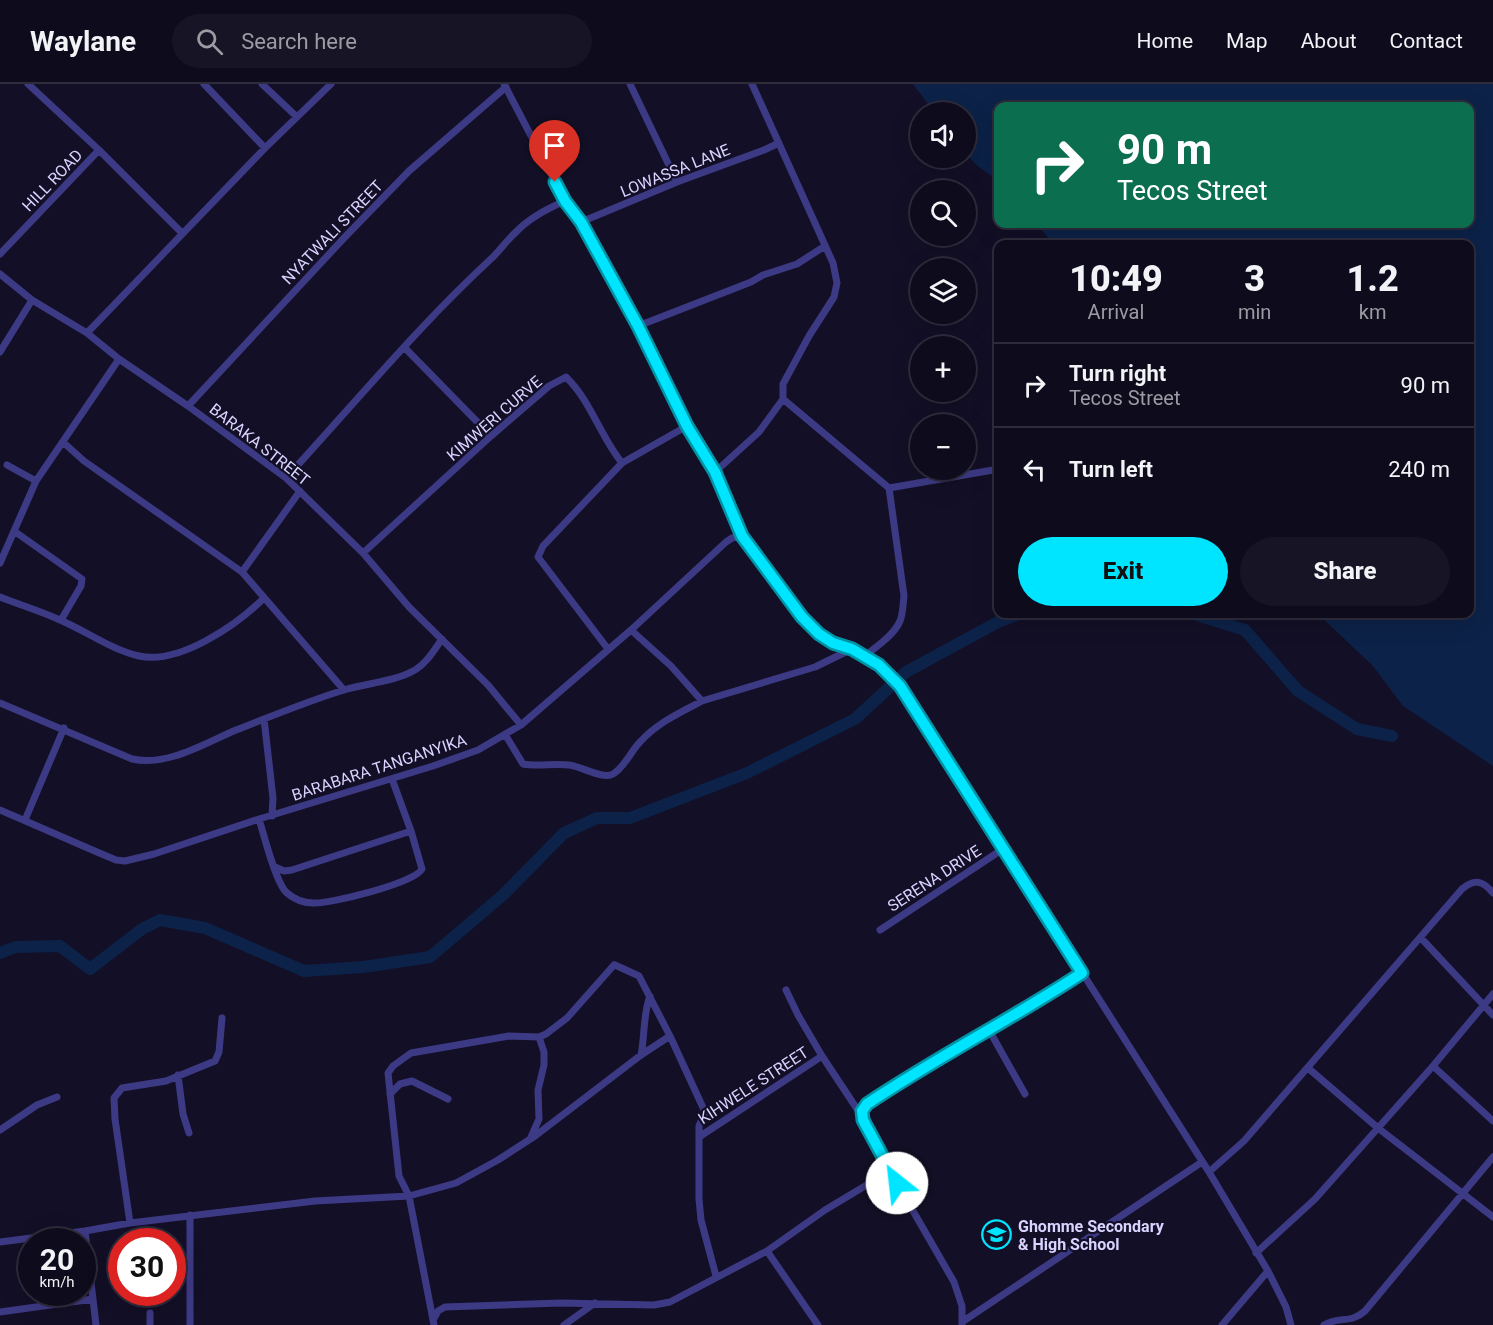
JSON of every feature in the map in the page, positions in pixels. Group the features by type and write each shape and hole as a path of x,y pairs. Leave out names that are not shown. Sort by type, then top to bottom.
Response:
{"street":[{"path":"28,84 99,150 182,233"},
{"path":"204,84 265,148"},
{"path":"262,84 297,117"},
{"path":"87,333 265,148 331,84"},
{"path":"630,84 677,182"},
{"path":"715,472 759,432 783,399 783,384 809,336 834,297 837,284 835,271 825,246 752,84"},
{"path":"505,86 565,201 581,222 638,326 687,426 715,472 742,536 802,617 819,634 833,643 865,656 879,665 900,686 1209,1172 1268,1270 1286,1307 1291,1325"},
{"name":"NYATWALI STREET","path":"189,406 344,238 410,171 505,86"},
{"name":"LOWASSA LANE","path":"581,222 779,143"},
{"name":"HILL ROAD","path":"0,254 99,150"},
{"path":"286,478 377,375 468,279 516,232 546,208 565,201"},
{"path":"638,326 752,282 763,275 797,264 825,246"},
{"name":"BARAKA STREET","path":"0,274 32,300 87,333 119,359 189,406 286,478 363,553 410,607 488,685 521,725"},
{"path":"0,352 32,300"},
{"path":"405,348 491,436"},
{"path":"0,563 36,481 119,359"},
{"name":"KIMWERI CURVE","path":"363,553 491,436 549,386 566,377 579,390 607,443 622,463"},
{"path":"783,399 889,488 904,596 902,612 900,621 893,632 865,656"},
{"path":"608,649 538,556 543,546 622,463 687,426"},
{"path":"64,443 84,461 242,572 344,690"},
{"path":"7,465 36,481"},
{"path":"889,488 994,469"},
{"path":"242,572 300,491"},
{"path":"14,531 82,579 81,586 61,620"},
{"name":"BARABARA TANGANYIKA","path":"0,810 116,860 125,861 154,854 478,750 506,736 521,725 631,630 726,542 736,536 742,536"},
{"path":"0,597 61,620 139,656 167,656 184,650 235,624 264,598"},
{"path":"631,630 670,666 702,701"},
{"path":"0,703 143,762 184,753 264,719 344,690 405,674 426,661 442,639"},
{"path":"506,736 523,764 570,765 606,777 614,774 640,742 658,725 702,701 815,667 852,649"},
{"path":"264,719 273,798 272,816"},
{"path":"25,820 64,728"},
{"path":"259,819 282,888 296,899 312,903 351,897 414,878 420,873 421,863 392,779"},
{"path":"275,867 284,871 292,870 411,831"},
{"name":"SERENA DRIVE","path":"880,930 1004,849"},
{"path":"1209,1172 1244,1141 1469,883 1476,881 1483,883 1493,894"},
{"path":"1421,938 1493,1014"},
{"path":"434,1322 409,1196 399,1176 388,1078 390,1070 411,1053 509,1036 539,1037 546,1034 567,1018 614,965 639,976 705,1112 700,1120 699,1199 701,1220 717,1276"},
{"path":"861,1115 867,1104 895,1086 1082,973"},
{"path":"786,990 822,1056 861,1115 890,1172 954,1282 960,1296 962,1324 1202,1162"},
{"path":"1256,1253 1315,1199 1433,1066 1493,994"},
{"path":"641,1055 650,996"},
{"path":"130,1222 114,1098 122,1088 166,1081 215,1061 219,1052 222,1018"},
{"path":"989,1030 1025,1094"},
{"path":"96,1230 130,1222 315,1201 409,1196 456,1183 530,1139 641,1055 670,1036"},
{"path":"530,1139 539,1119 538,1090 544,1065 544,1052 539,1037"},
{"name":"KIHWELE STREET","path":"699,1137 822,1056"},
{"path":"1433,1066 1493,1121"},
{"path":"1308,1068 1378,1128 1493,1217"},
{"path":"178,1075 183,1114 189,1133"},
{"path":"390,1095 400,1084 412,1081 448,1099"},
{"path":"0,1130 37,1105 57,1097"},
{"path":"1324,1325 1334,1320 1356,1318 1365,1311 1493,1157"},
{"path":"434,1322 438,1311 445,1307 596,1303 662,1304 679,1298 767,1251 825,1210 890,1172"},
{"path":"190,1215 190,1325"},
{"path":"0,1242 18,1240"},
{"path":"767,1251 818,1325"},
{"path":"1222,1325 1268,1270"},
{"path":"564,1325 596,1303"},
{"path":"0,1312 43,1306"},
{"path":"94,1306 96,1325"},
{"path":"150,1313 150,1325"}],"water":[{"path":"913,84 1493,84 1493,766 1403,706 1373,666 1322,618 1474,618 1474,240 1050,240 1040,228 1474,228 1474,102 994,102 994,178 977,166 976,102 926,102"}],"waterway":[{"path":"0,953 16,947 60,946 90,969 142,929 160,920 205,928 304,971 363,967 430,957 503,895 564,833 597,818 630,818 747,773 855,719 906,672 1008,618"},
{"path":"1207,618 1245,630 1298,691 1357,729 1392,736"}],"place":[{"name":"Ghomme Secondary & High School","path":"997,1235"}],"route":[{"path":"555,182 565,201 581,222 638,326 687,426 715,472 742,536 802,617 819,634 833,643 865,656 879,665 900,686 1082,973 867,1104 861,1115 897,1183"}]}
